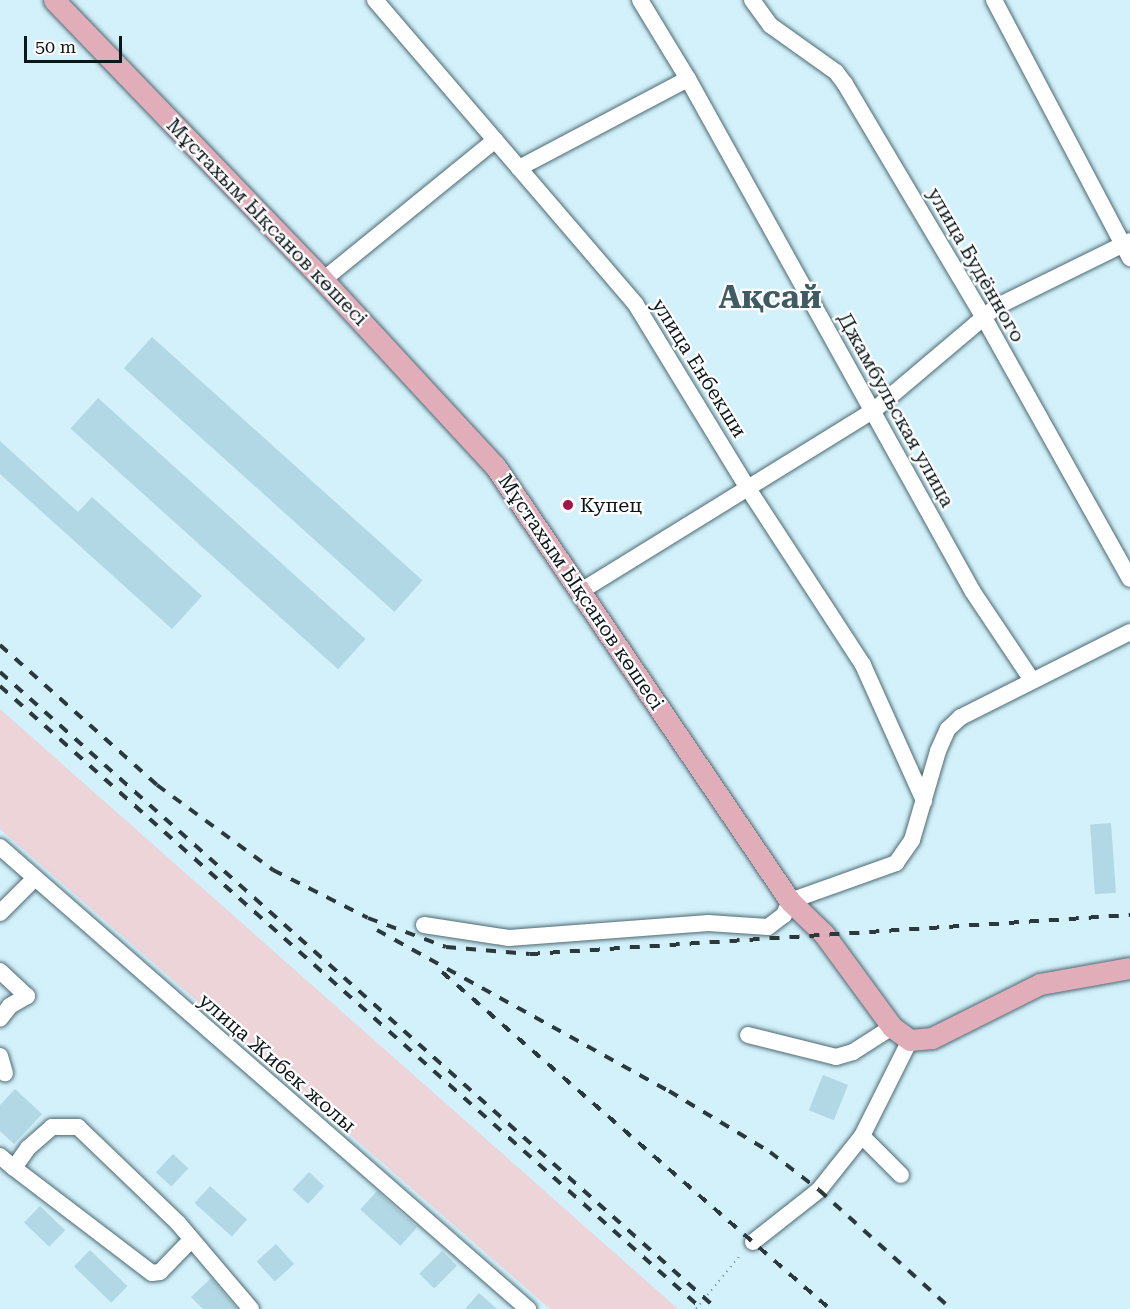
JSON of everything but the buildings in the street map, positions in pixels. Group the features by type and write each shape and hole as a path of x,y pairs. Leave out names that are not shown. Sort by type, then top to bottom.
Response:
{"main road":[{"name":"Мұстахым Ықсанов көшесі","path":"54,0 323,280 495,466 790,901 824,934 892,1027 910,1040"},
{"path":"910,1040 932,1038 967,1024 1040,984 1130,968"}],"street":[{"name":"улица Енбекши","path":"375,0 636,305 749,490 863,665 924,801"},
{"name":"Джамбульская улица","path":"640,0 688,78 973,592 1032,680"},
{"name":"улица Будённого","path":"752,0 770,25 836,72 845,84 983,316 1130,579"},
{"path":"581,591 749,490 873,411 983,316 1128,248 994,0"},
{"path":"519,168 688,78"},
{"path":"323,280 495,140"},
{"path":"424,925 509,938 708,923 768,927 784,915 790,901 896,863 912,840 948,729 961,717 1130,632"},
{"name":"улица Жибек жолы","path":"0,847 528,1309"},
{"path":"0,913 34,879"},
{"path":"0,971 27,996 10,1006 0,1019"},
{"path":"748,1035 836,1057 853,1052 892,1027"},
{"path":"753,1242 819,1190 862,1136 910,1040"},
{"path":"0,1056 5,1073"},
{"path":"14,1168 28,1148 52,1127 78,1127 178,1223 190,1242 251,1309"},
{"path":"862,1136 901,1175"},
{"path":"0,1156 152,1273 160,1272 190,1242"}],"path":[{"path":"696,1309 726,1269 753,1242"}],"shaded area":[{"path":"0,709 678,1309 550,1309 0,829"}],"railway":[{"path":"0,645 157,785 273,870 368,918 446,947 530,954 1130,915"},
{"path":"0,672 717,1309"},
{"path":"0,686 702,1309"},
{"path":"377,930 669,1091 770,1152 819,1190 951,1309"},
{"path":"442,972 830,1309"}],"place":[{"name":"Купец","path":"568,505"}],"district":[{"name":"Ақсай","path":"770,297"}]}
